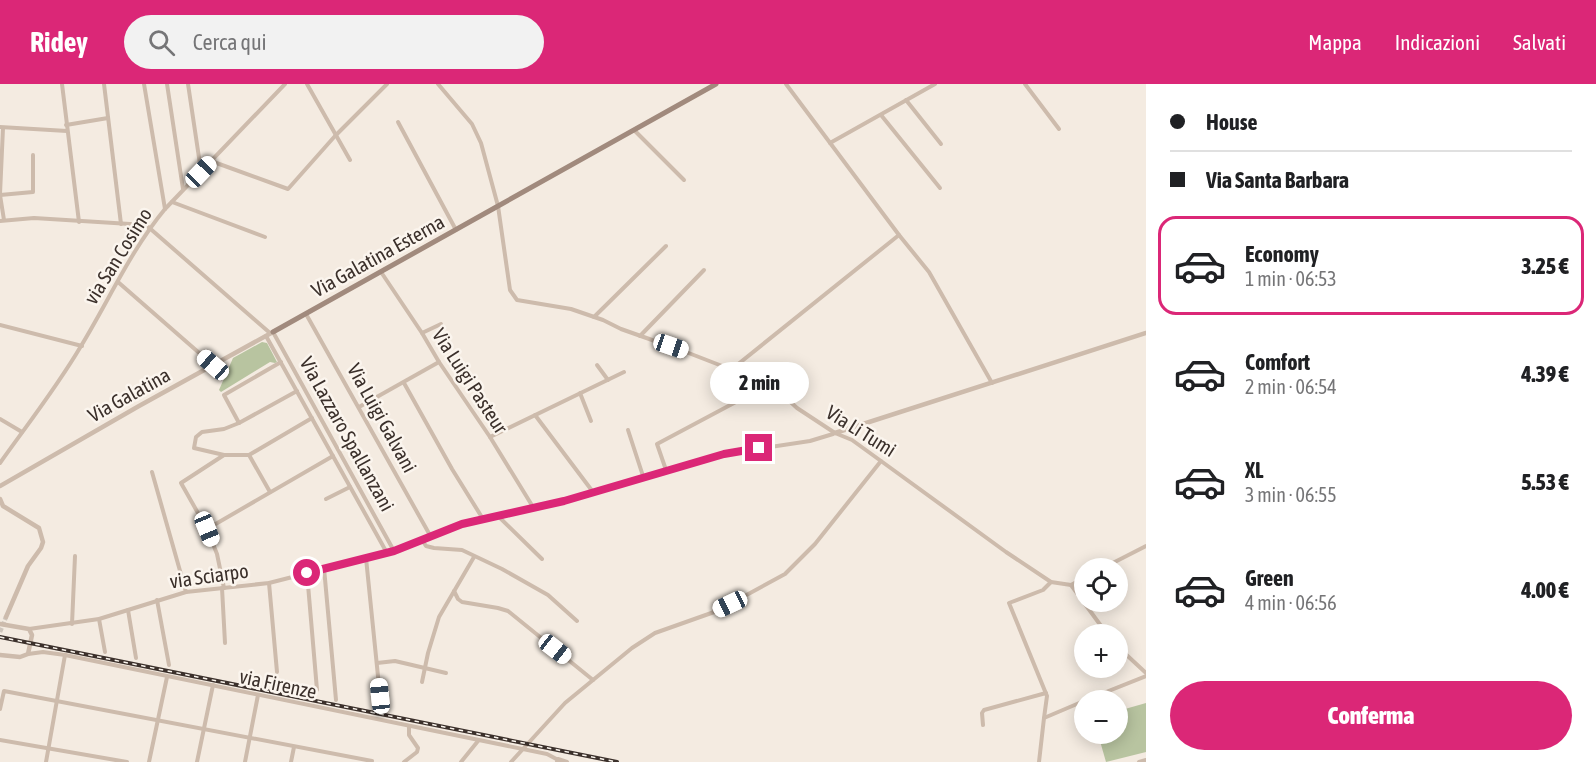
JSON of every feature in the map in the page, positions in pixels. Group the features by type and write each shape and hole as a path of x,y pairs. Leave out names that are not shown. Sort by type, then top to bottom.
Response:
{"main road":[{"name":"Via Galatina Esterna","path":"270,334 716,84"}],"street":[{"path":"61,84 79,222"},
{"path":"104,84 121,224"},
{"path":"144,84 165,209"},
{"path":"167,84 183,189"},
{"path":"188,84 201,172"},
{"name":"via San Cosimo","path":"0,464 64,375 148,229 183,189 285,84"},
{"path":"307,84 350,160"},
{"path":"211,161 288,189 335,136 387,84"},
{"path":"438,84 472,124 481,143 498,206"},
{"path":"786,84 929,272 992,383"},
{"path":"830,143 935,84"},
{"path":"1025,84 1059,129"},
{"path":"906,100 940,144"},
{"path":"881,115 940,188"},
{"path":"66,125 108,118"},
{"path":"398,122 456,230"},
{"path":"67,131 2,127 0,194 2,221 34,218 146,225 270,334"},
{"path":"634,129 684,180"},
{"path":"0,194 33,192 33,155"},
{"path":"172,202 265,237"},
{"name":"Via Li Tumi","path":"498,206 510,290 518,300 571,309 594,317 731,370 783,395 797,408 834,433 852,440 1051,582 1071,585"},
{"path":"731,370 899,235"},
{"path":"594,317 666,246"},
{"path":"640,336 704,270"},
{"name":"Via Luigi Pasteur","path":"381,272 490,437 533,507"},
{"path":"118,282 213,365"},
{"name":"Via Luigi Galvani","path":"306,314 431,537"},
{"path":"422,333 441,324"},
{"path":"0,325 81,346"},
{"path":"834,433 1146,333"},
{"name":"Via Lazzaro Spallanzani","path":"270,334 281,362 387,553"},
{"name":"Via Lazzaro Spallanzani","path":"270,334 394,551"},
{"name":"Via Galatina","path":"0,486 270,334"},
{"path":"239,423 224,395 281,362"},
{"path":"359,407 439,362"},
{"path":"597,365 608,380"},
{"path":"490,437 624,372"},
{"path":"404,383 452,470 483,519"},
{"path":"666,470 657,444 764,387"},
{"path":"297,391 239,423 224,429 202,432 196,437 194,448 224,455 249,455 312,418"},
{"path":"580,393 591,421"},
{"path":"536,415 593,492"},
{"path":"0,419 22,432"},
{"path":"628,430 644,477"},
{"name":"via Sciarpo","path":"29,629 99,619 186,592 269,583 394,551 462,524 564,501 724,454 810,441 834,433"},
{"path":"224,455 181,483 207,529 217,554 223,588 225,643"},
{"path":"249,455 270,492"},
{"path":"207,529 333,456"},
{"path":"511,762 565,703 633,648 655,633 717,611 785,574 815,544 881,461"},
{"path":"152,472 186,592"},
{"path":"326,499 350,487"},
{"path":"0,499 3,506 39,528 43,542 24,574 6,617"},
{"path":"496,515 542,560"},
{"path":"422,540 426,546 462,550 535,586 577,621"},
{"path":"1123,558 1146,546"},
{"path":"72,624 75,556"},
{"path":"422,682 439,616 474,557"},
{"path":"366,558 380,696"},
{"path":"324,568 336,700"},
{"path":"307,573 317,690"},
{"path":"1038,762 1047,696 1009,603 1043,590 1051,582"},
{"path":"269,583 277,672"},
{"path":"1074,583 1071,585 1100,624"},
{"path":"454,591 462,602 508,611 593,680"},
{"path":"157,600 169,665"},
{"path":"128,610 136,658"},
{"path":"99,619 105,652"},
{"path":"0,624 29,629 32,635 28,654 20,657 0,655"},
{"name":"via Firenze","path":"28,654 43,652 65,655 547,754 559,761 567,762"},
{"path":"46,762 65,655"},
{"path":"1110,690 1146,674 1128,657"},
{"path":"377,663 395,662 446,673"},
{"path":"149,762 167,677"},
{"path":"197,762 213,686"},
{"path":"0,709 4,691 158,719 336,757 372,761"},
{"path":"983,725 984,710 1046,693"},
{"path":"245,762 258,695"},
{"path":"1044,718 1074,706"},
{"path":"404,762 417,752 418,748 409,735 409,726"},
{"path":"0,740 127,762"},
{"path":"461,762 478,741"},
{"path":"291,762 294,747"},
{"path":"1139,762 1146,760"}],"green space":[{"path":"262,342 267,343 277,362 270,362 221,392 219,390 233,358"},
{"path":"1146,703 1146,752 1106,762 1101,744 1128,744 1128,708"}],"tunnel":[{"path":"0,632 6,617"}],"railway":[{"path":"0,637 617,762"}],"route":[{"path":"307,573 394,551 462,524 564,501 724,454 759,448"}]}
